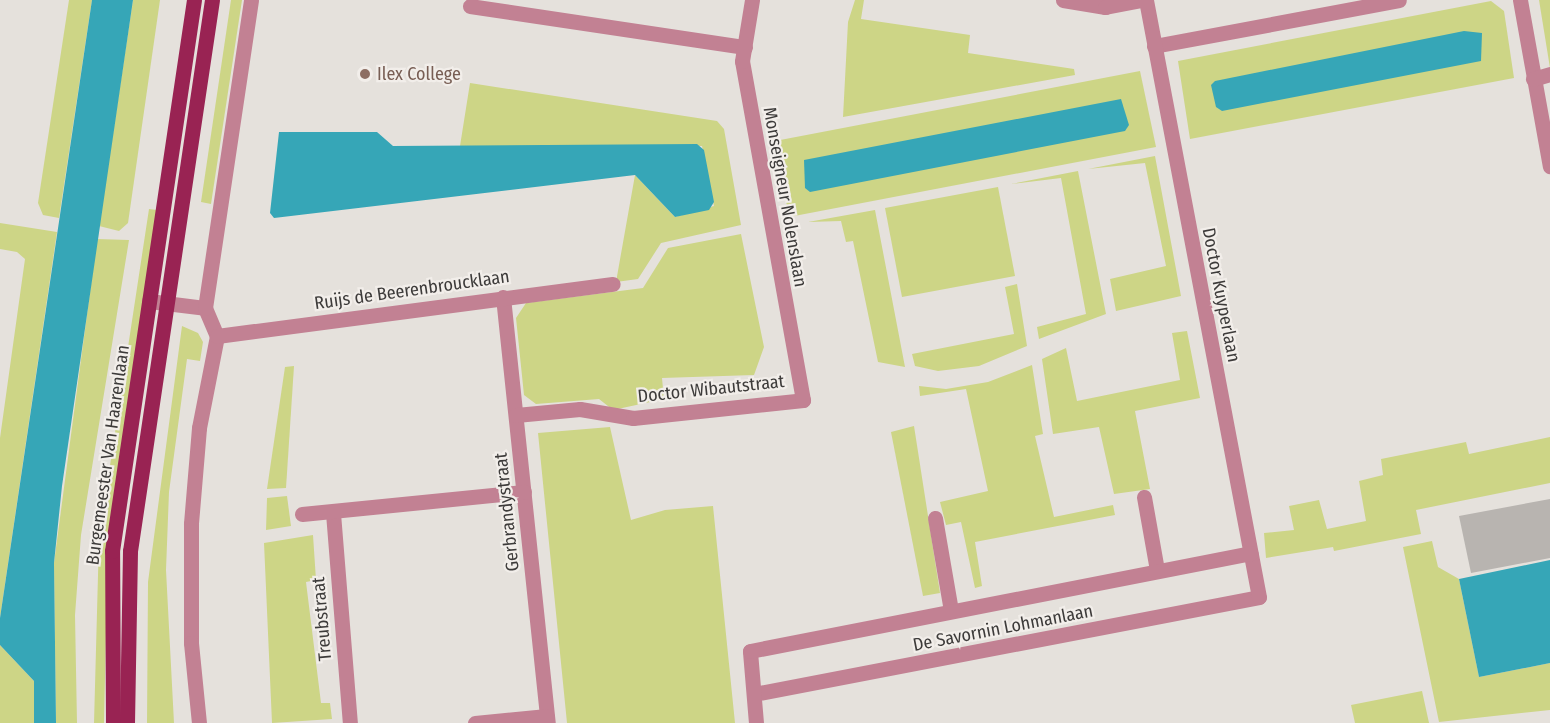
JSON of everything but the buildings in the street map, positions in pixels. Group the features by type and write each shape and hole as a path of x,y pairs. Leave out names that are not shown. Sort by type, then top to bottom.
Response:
{"main road":[{"name":"Burgemeester Van Haarenlaan","path":"113,723 112,551 194,0"},
{"name":"Burgemeester Van Haarenlaan","path":"127,723 130,551 165,302 212,0"}],"street":[{"path":"199,723 191,643 191,524 199,428 217,336 205,308 251,0"},
{"name":"Monseigneur Nolenslaan","path":"752,0 742,61 803,400"},
{"path":"1064,0 1105,7 1140,0"},
{"name":"Doctor Kuyperlaan","path":"1146,0 1259,597"},
{"path":"1154,46 1399,0"},
{"path":"1520,0 1550,166"},
{"path":"470,6 744,47"},
{"path":"1533,79 1550,74"},
{"name":"Ruijs de Beerenbroucklaan","path":"217,336 613,284"},
{"name":"Gerbrandystraat","path":"503,297 547,720"},
{"path":"149,301 205,308"},
{"name":"Doctor Wibautstraat","path":"516,415 580,409 633,418 803,400"},
{"path":"302,514 333,513 524,492"},
{"path":"1144,497 1158,570"},
{"name":"Treubstraat","path":"333,513 350,723"},
{"name":"De Savornin Lohmanlaan","path":"935,518 951,611"},
{"name":"De Savornin Lohmanlaan","path":"1251,553 750,651 754,694 1259,597"},
{"path":"754,694 756,723"},
{"path":"475,723 547,720"}],"green space":[{"path":"69,0 92,0 59,218 43,215 38,203"},
{"path":"133,0 160,0 128,223 119,231 99,226"},
{"path":"231,0 242,0 211,204 201,202"},
{"path":"855,0 864,0 861,19 970,35 968,53 1074,69 1075,75 843,117 848,22"},
{"path":"1539,0 1550,0 1550,68"},
{"path":"1491,1 1504,11 1514,78 1190,139 1178,61"},
{"path":"1140,71 1156,147 789,217 775,141"},
{"path":"470,83 717,121 724,129 741,225 661,243 638,279 616,282 635,175 675,217 714,206 702,146 460,146"},
{"path":"1155,156 1181,296 1116,311 1110,279 1166,266 1145,163 1088,169"},
{"path":"1078,171 1106,314 1039,339 1037,327 1086,314 1061,178 1011,184"},
{"path":"998,187 1015,276 902,297 885,208"},
{"path":"149,209 157,210 108,539 104,723 94,723 99,538"},
{"path":"875,210 905,367 878,362 853,241 846,242 841,221 808,222"},
{"path":"0,223 57,232 0,618 0,438 25,259 17,252 0,249"},
{"path":"741,234 764,347 754,375 662,378 664,399 613,410 599,399 536,404 524,395 516,318 526,303 643,288 668,248"},
{"path":"97,239 129,240 81,535 75,615 77,723 56,723 54,563"},
{"path":"1017,284 1027,346 979,366 938,371 915,366 912,354 1014,334 1005,287"},
{"path":"182,326 198,333 203,342 200,361 187,359 169,492 166,570 174,723 147,723 148,582"},
{"path":"1187,331 1200,398 1135,411 1150,489 1114,494 1099,427 1053,434 1042,359 1066,348 1077,401 1180,380 1172,333"},
{"path":"1032,365 1043,434 1035,436 1054,517 1113,505 1115,515 975,542 982,586 975,588 961,522 946,525 940,502 988,491 966,389 920,396 919,386 946,389 988,382"},
{"path":"294,366 286,488 267,489 285,367"},
{"path":"914,426 940,593 923,596 891,432"},
{"path":"610,427 631,520 665,510 713,506 735,723 567,723 538,433"},
{"path":"1550,437 1550,483 1416,510 1421,534 1334,551 1333,547 1266,558 1264,533 1294,530 1289,506 1319,500 1327,529 1366,521 1359,481 1383,475 1381,459 1466,442 1469,454"},
{"path":"287,496 291,526 266,530 267,498"},
{"path":"313,535 316,580 306,582 321,703 330,703 332,719 272,723 264,543"},
{"path":"1432,541 1438,567 1459,579 1479,677 1550,663 1550,710 1439,722 1403,547"},
{"path":"0,645 34,681 34,723 0,723"},
{"path":"1422,691 1429,723 1355,723 1351,705"}],"water":[{"path":"92,0 133,0 62,486 54,563 56,723 34,723 34,681 0,645 0,618"},
{"path":"1464,31 1482,33 1481,61 1222,111 1216,107 1211,85 1215,81"},
{"path":"1121,99 1129,125 1125,131 810,192 805,188 804,160"},
{"path":"279,132 377,132 393,146 697,144 704,150 714,202 709,210 675,217 635,175 274,218 270,213"},
{"path":"1550,560 1550,663 1479,677 1459,579"}],"place":[{"name":"Ilex College","path":"365,74"}]}
